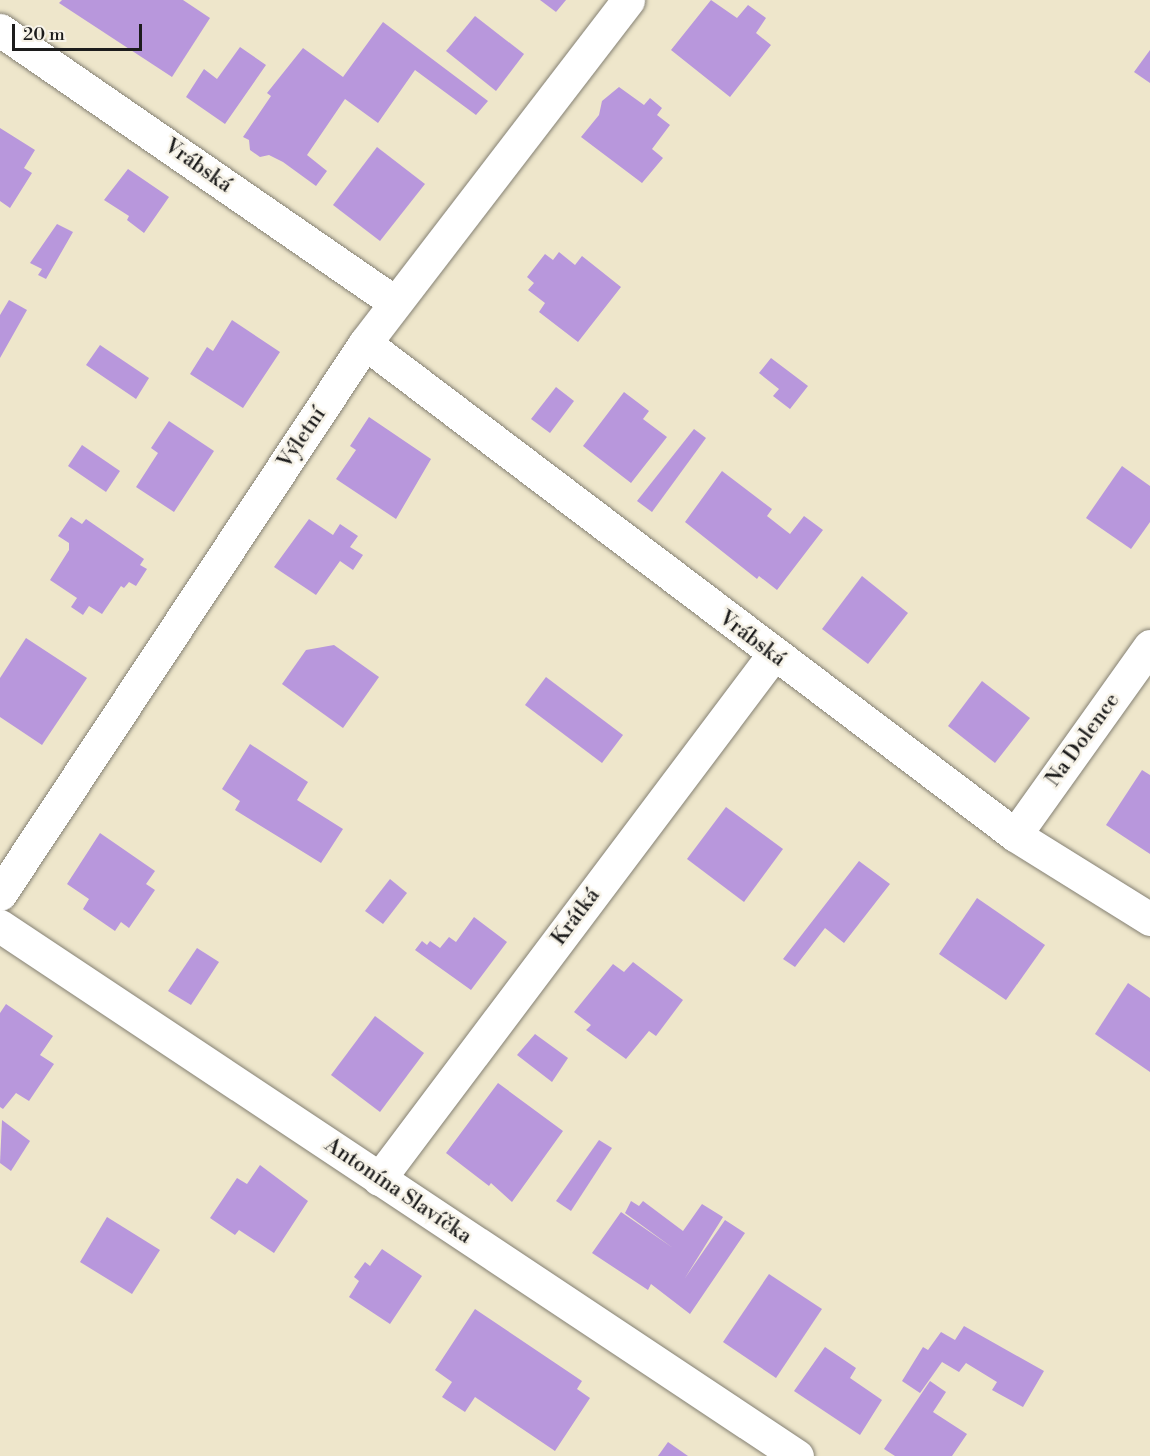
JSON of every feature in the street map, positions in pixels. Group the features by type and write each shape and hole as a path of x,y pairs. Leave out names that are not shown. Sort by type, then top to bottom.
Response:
{"street":[{"name":"Výletní","path":"0,894 365,343 628,0"},
{"name":"Vrábská","path":"0,30 395,302"},
{"name":"Vrábská","path":"365,343 773,655 1015,835 1150,919"},
{"name":"Na Dolence","path":"1015,835 1150,646"},
{"name":"Krátká","path":"379,1179 773,655"},
{"name":"Antonína Slavíčka","path":"0,926 797,1456"}],"building":[{"path":"62,0 183,0 210,18 172,77 59,3"},
{"path":"540,0 566,0 556,12"},
{"path":"711,0 737,18 748,5 766,18 756,33 771,45 730,97 671,50"},
{"path":"475,16 524,54 496,91 446,51"},
{"path":"383,22 488,101 476,115 415,70 378,123 345,99 307,155 327,171 316,186 283,162 269,155 260,157 250,150 249,140 243,137 271,96 267,93 303,48 343,77"},
{"path":"240,47 266,65 225,124 186,97 204,69 217,79"},
{"path":"1150,50 1150,83 1134,72"},
{"path":"619,87 644,105 650,98 662,108 657,115 670,125 652,149 663,158 642,183 581,137 599,115 602,101"},
{"path":"0,128 35,150 24,168 32,173 10,208 0,201"},
{"path":"377,147 425,184 380,241 333,205"},
{"path":"128,169 169,197 144,233 127,220 129,216 104,200"},
{"path":"57,224 73,232 46,279 38,275 42,269 30,263"},
{"path":"559,252 575,265 582,256 621,287 578,342 539,312 545,303 528,290 534,283 527,277 545,254 553,260"},
{"path":"9,300 27,310 0,358 0,315"},
{"path":"232,320 280,352 243,408 190,374 207,347 213,351"},
{"path":"100,345 149,378 136,399 86,365"},
{"path":"771,358 808,386 790,409 773,396 779,389 759,373"},
{"path":"556,387 574,401 550,433 531,419"},
{"path":"624,392 649,411 643,419 667,437 631,483 583,446"},
{"path":"369,417 431,459 396,519 336,479 356,450 350,446"},
{"path":"169,421 214,451 174,512 136,487 158,453 151,448"},
{"path":"694,429 706,438 652,512 637,501"},
{"path":"82,445 120,471 106,492 68,466"},
{"path":"1122,466 1150,486 1150,522 1131,549 1086,518"},
{"path":"722,471 772,509 767,516 790,534 804,516 823,530 777,590 759,576 757,579 685,522"},
{"path":"71,517 82,524 86,519 144,559 140,565 147,569 136,586 129,582 124,588 121,586 102,614 89,606 83,615 71,607 77,598 50,580 69,550 69,543 58,536"},
{"path":"309,519 333,535 340,524 358,536 350,547 363,555 353,570 340,561 316,595 274,567"},
{"path":"862,576 908,613 868,664 822,629"},
{"path":"26,638 87,678 42,745 0,717 0,678"},
{"path":"334,645 379,677 343,728 282,684 306,650"},
{"path":"546,677 623,735 602,763 525,705"},
{"path":"982,681 1030,718 995,763 948,726"},
{"path":"250,744 308,782 297,800 343,829 321,863 235,810 240,801 222,789"},
{"path":"1142,770 1150,775 1150,854 1106,825"},
{"path":"726,807 783,849 744,902 687,859"},
{"path":"100,833 155,871 146,884 155,890 129,928 121,922 115,931 83,909 89,899 67,884"},
{"path":"859,861 890,884 844,943 825,928 795,967 783,959"},
{"path":"390,879 407,893 383,924 365,911"},
{"path":"977,898 1045,945 1006,1000 939,954"},
{"path":"474,917 507,942 471,990 415,950 422,941 427,945 430,941 440,948 449,937 456,942"},
{"path":"197,948 219,962 191,1005 168,991"},
{"path":"633,962 683,1000 656,1036 649,1031 626,1059 586,1030 591,1025 574,1012 613,964 624,972"},
{"path":"1128,983 1150,998 1150,1072 1095,1034"},
{"path":"6,1004 53,1036 40,1055 54,1064 29,1101 16,1093 3,1109 0,1107 0,1013"},
{"path":"375,1016 424,1053 380,1112 331,1075"},
{"path":"535,1034 568,1058 552,1082 517,1055"},
{"path":"498,1083 563,1131 512,1202 491,1183 489,1186 446,1153"},
{"path":"2,1120 30,1141 11,1171 0,1163"},
{"path":"599,1140 612,1148 571,1211 556,1201"},
{"path":"260,1165 308,1201 274,1253 239,1230 235,1235 210,1218 237,1178 247,1184"},
{"path":"631,1201 639,1206 643,1201 683,1231 702,1204 723,1217 685,1278 725,1220 745,1233 690,1314 651,1284 648,1290 592,1253 621,1212 673,1248 625,1213"},
{"path":"107,1217 160,1250 132,1294 80,1262"},
{"path":"382,1249 422,1276 390,1324 349,1297 359,1281 354,1277 365,1262 370,1266"},
{"path":"769,1274 822,1309 776,1378 723,1342"},
{"path":"475,1309 582,1381 577,1389 590,1398 555,1451 475,1397 465,1412 442,1397 452,1382 435,1370"},
{"path":"964,1326 1044,1371 1023,1407 992,1390 997,1382 966,1363 959,1372 942,1362 920,1393 902,1381 923,1347 928,1350 941,1332 955,1340"},
{"path":"825,1347 856,1368 850,1378 882,1400 860,1435 794,1391"},
{"path":"930,1381 946,1392 933,1412 967,1434 952,1456 895,1456 884,1449"},
{"path":"668,1442 688,1456 658,1456"}]}
